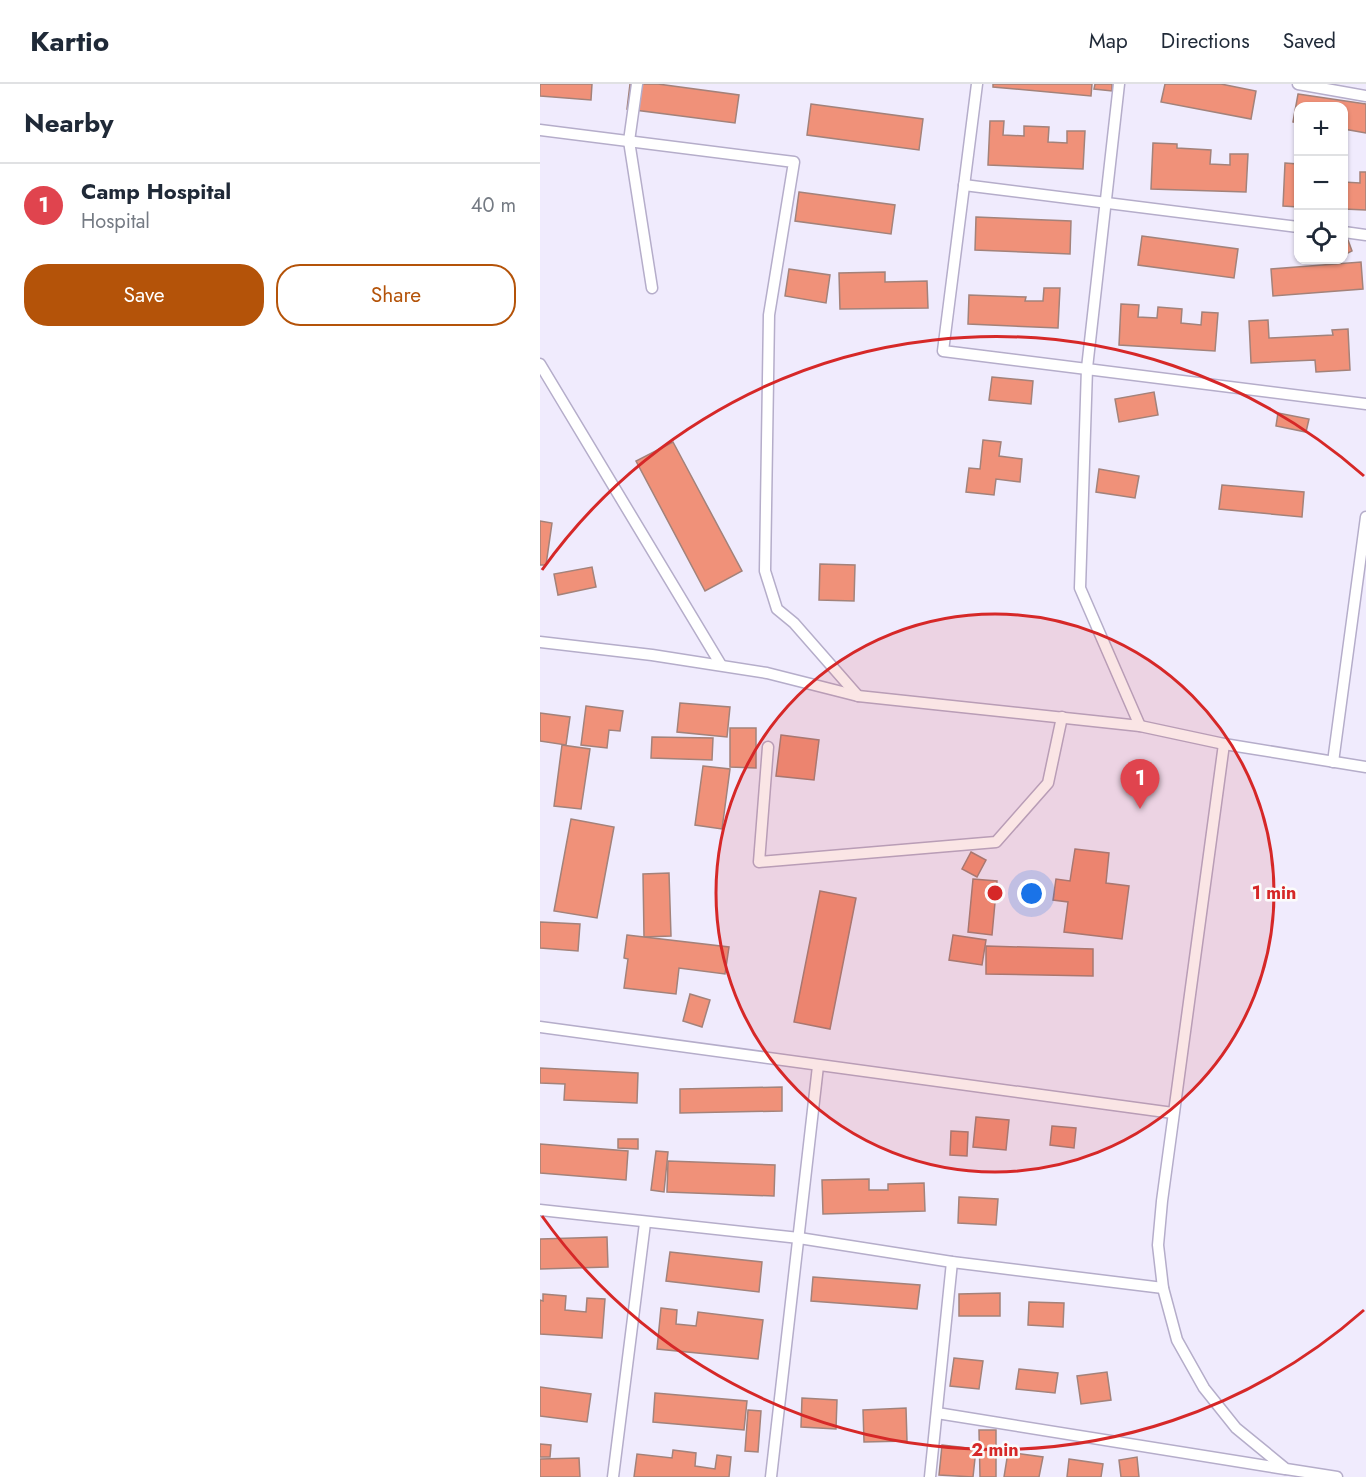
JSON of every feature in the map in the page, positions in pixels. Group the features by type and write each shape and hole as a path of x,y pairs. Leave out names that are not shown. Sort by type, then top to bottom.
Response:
{"lane":[{"path":"637,84 628,141 652,288"},
{"path":"978,84 943,351 1366,404"},
{"path":"1119,84 1103,202 1087,368 1080,588 1140,726"},
{"path":"1298,84 1366,96"},
{"path":"540,130 794,162 769,315 765,571 777,609 794,623 858,696"},
{"path":"964,185 1294,225"},
{"path":"1348,233 1366,235"},
{"path":"540,364 721,665"},
{"path":"1332,762 1366,517"},
{"path":"540,642 721,665 767,673 858,696 1140,726 1224,744 1366,767"},
{"path":"768,747 759,862 996,842 1048,783 1062,717"},
{"path":"1224,744 1173,1113 1158,1245 1163,1288 1177,1340 1204,1388 1236,1428 1286,1469"},
{"path":"540,1027 1173,1113"},
{"path":"771,1477 818,1066"},
{"path":"540,1210 800,1238 952,1262 1163,1288"},
{"path":"613,1477 645,1223"},
{"path":"930,1477 952,1262"},
{"path":"936,1413 1337,1477"}],"building":[{"path":"540,84 592,84 591,100 540,96"},
{"path":"630,84 658,84 739,95 735,123 627,109"},
{"path":"993,84 1092,84 1091,96 993,87"},
{"path":"1095,84 1112,84 1112,91 1094,89"},
{"path":"1165,84 1221,84 1256,91 1251,119 1161,102"},
{"path":"1298,94 1366,104 1366,133 1348,130 1348,102 1297,102"},
{"path":"811,104 923,119 919,150 807,135"},
{"path":"990,121 1004,121 1003,135 1024,136 1024,126 1049,127 1048,142 1067,143 1067,131 1085,131 1083,169 988,165"},
{"path":"1153,143 1177,144 1177,148 1211,150 1210,164 1230,165 1230,154 1248,154 1246,192 1151,189"},
{"path":"1285,163 1294,164 1294,207 1283,206"},
{"path":"1360,172 1366,172 1366,210 1348,209 1348,182 1360,183"},
{"path":"799,192 895,205 891,234 795,221"},
{"path":"976,217 1071,221 1070,254 975,250"},
{"path":"1142,236 1238,249 1234,278 1138,265"},
{"path":"1348,240 1352,251 1348,253"},
{"path":"1361,262 1363,289 1273,296 1271,269"},
{"path":"789,269 830,275 826,303 785,296"},
{"path":"885,272 885,282 927,281 928,308 840,309 839,273"},
{"path":"1044,288 1060,288 1058,328 968,324 969,295 1026,297 1025,301 1043,301"},
{"path":"1121,304 1139,305 1138,317 1157,318 1158,307 1182,309 1181,323 1201,325 1202,312 1218,313 1215,351 1119,345"},
{"path":"1268,320 1269,338 1333,335 1332,330 1348,329 1350,370 1316,372 1315,360 1251,363 1249,321"},
{"path":"992,377 1033,381 1031,404 989,400"},
{"path":"1154,392 1158,415 1119,422 1115,399"},
{"path":"1278,413 1309,419 1306,432 1276,426"},
{"path":"983,440 1001,442 999,456 1022,459 1020,482 996,479 994,495 966,492 969,468 980,469"},
{"path":"673,442 742,571 705,591 636,461"},
{"path":"1099,469 1139,476 1135,498 1096,492"},
{"path":"1222,485 1304,492 1302,517 1219,509"},
{"path":"540,521 552,523 546,565 540,565"},
{"path":"820,564 855,565 854,601 819,600"},
{"path":"592,567 596,587 558,595 554,574"},
{"path":"680,703 730,707 727,737 677,732"},
{"path":"586,706 623,711 620,731 609,730 607,748 581,745"},
{"path":"540,713 570,717 566,745 540,741"},
{"path":"730,728 756,728 756,768 730,767"},
{"path":"781,735 819,740 814,780 776,776"},
{"path":"652,737 713,738 712,760 651,758"},
{"path":"562,745 590,749 581,809 554,806"},
{"path":"703,766 730,769 722,829 695,825"},
{"path":"571,819 614,827 597,918 554,911"},
{"path":"1075,849 1109,853 1106,883 1129,886 1122,939 1064,932 1068,902 1053,900 1056,879 1070,881"},
{"path":"971,852 986,860 977,877 962,869"},
{"path":"669,873 671,936 644,937 643,874"},
{"path":"973,879 997,881 992,935 968,932"},
{"path":"820,891 856,898 830,1029 794,1022"},
{"path":"540,922 580,924 578,951 540,948"},
{"path":"627,935 729,947 725,974 679,968 676,994 624,988 628,959 624,958"},
{"path":"953,935 986,940 982,965 949,960"},
{"path":"986,946 1093,949 1093,976 986,974"},
{"path":"690,994 710,1000 702,1027 683,1021"},
{"path":"540,1068 638,1073 637,1103 564,1100 565,1084 540,1083"},
{"path":"782,1087 782,1111 680,1113 680,1089"},
{"path":"976,1117 1009,1120 1006,1150 973,1147"},
{"path":"1052,1126 1076,1128 1074,1148 1050,1145"},
{"path":"951,1131 968,1132 967,1156 950,1155"},
{"path":"618,1139 638,1139 638,1149 618,1148"},
{"path":"540,1144 628,1151 626,1180 540,1173"},
{"path":"656,1151 668,1152 664,1192 651,1190"},
{"path":"668,1161 775,1165 774,1196 667,1192"},
{"path":"869,1179 869,1190 888,1190 888,1184 924,1183 925,1211 823,1214 822,1180"},
{"path":"959,1197 998,1199 996,1225 958,1223"},
{"path":"607,1237 608,1267 540,1269 540,1239"},
{"path":"670,1252 762,1262 759,1292 666,1281"},
{"path":"813,1277 920,1285 917,1309 811,1301"},
{"path":"1000,1293 1000,1316 959,1316 959,1294"},
{"path":"543,1294 566,1296 565,1310 586,1312 587,1298 605,1299 602,1338 540,1334 540,1300 543,1301"},
{"path":"1029,1302 1064,1303 1063,1327 1028,1325"},
{"path":"661,1308 677,1310 676,1324 696,1326 698,1312 763,1320 758,1359 657,1349"},
{"path":"954,1358 983,1361 979,1389 950,1386"},
{"path":"1019,1369 1058,1373 1055,1393 1016,1389"},
{"path":"1107,1372 1111,1400 1081,1404 1077,1376"},
{"path":"540,1387 591,1394 587,1422 540,1416"},
{"path":"655,1393 747,1401 744,1430 653,1422"},
{"path":"802,1398 837,1400 836,1429 801,1427"},
{"path":"906,1408 907,1441 864,1442 863,1410"},
{"path":"748,1410 761,1411 758,1452 745,1451"},
{"path":"979,1430 996,1430 996,1477 980,1477"},
{"path":"540,1444 551,1445 550,1457 540,1457"},
{"path":"942,1445 976,1449 973,1477 939,1475"},
{"path":"673,1450 696,1453 695,1466 715,1469 717,1455 731,1457 729,1477 634,1477 637,1454 672,1458"},
{"path":"1008,1452 1043,1457 1039,1477 1004,1477"},
{"path":"1137,1457 1139,1477 1121,1477 1119,1460"},
{"path":"579,1458 580,1477 540,1477 540,1459"},
{"path":"1069,1459 1103,1464 1101,1477 1067,1477"}],"place":[{"name":"Camp Hospital","path":"1140,809"}]}
